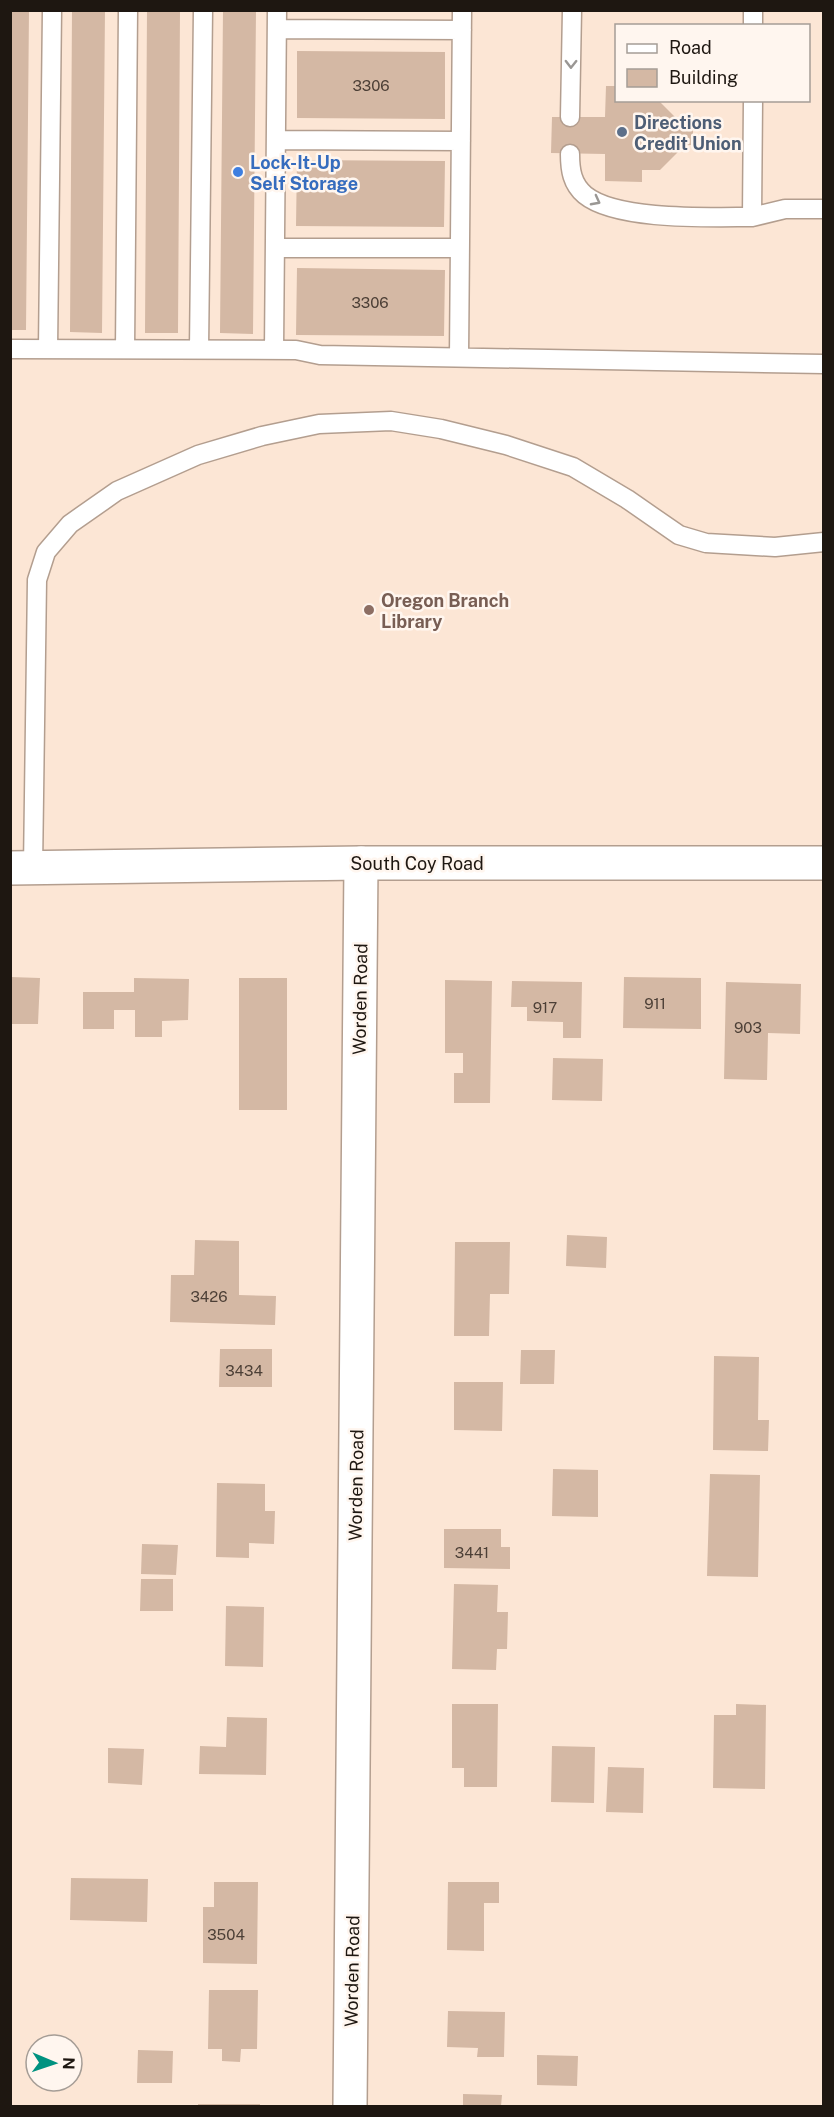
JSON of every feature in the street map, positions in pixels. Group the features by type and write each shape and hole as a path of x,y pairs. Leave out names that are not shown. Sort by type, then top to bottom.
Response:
{"street":[{"name":"South Coy Road","path":"22,868 361,863 824,863"},
{"name":"Worden Road","path":"350,2106 361,863"}],"lane":[{"path":"48,349 51,10"},
{"path":"125,349 128,10"},
{"path":"199,349 203,10"},
{"path":"459,357 462,10"},
{"path":"570,117 572,10"},
{"path":"274,350 277,20 462,30"},
{"path":"752,217 753,102"},
{"path":"276,140 461,141"},
{"path":"570,154 570,170 574,182 584,194 598,204 615,209 674,217 752,217 785,209 824,209"},
{"path":"275,248 460,248"},
{"path":"10,349 296,350 320,355 824,364"},
{"path":"22,868 37,580 46,552 70,524 117,491 198,455 262,436 319,424 391,421 441,429 506,445 573,467 627,499 679,535 688,538 706,543 775,547 824,542"}],"building":[{"path":"10,10 29,10 26,330 10,330"},
{"path":"72,10 105,10 102,333 70,332"},
{"path":"147,10 180,10 178,333 145,333"},
{"name":"Lock-It-Up Self Storage","path":"223,10 256,10 253,334 220,333"},
{"name":"Lock-It-Up Self Storage","path":"297,51 445,52 445,119 297,118"},
{"name":"Directions Credit Union","path":"606,86 615,86 615,102 660,102 680,122 680,127 693,127 693,145 680,145 679,151 660,170 642,170 642,182 605,181 605,154 551,153 552,117 605,117"},
{"name":"Lock-It-Up Self Storage","path":"297,160 445,161 444,227 296,226"},
{"path":"297,268 445,270 444,336 296,335"},
{"path":"10,977 40,978 38,1024 10,1024"},
{"path":"624,977 701,978 701,1029 623,1028"},
{"path":"134,978 189,979 188,1020 162,1021 162,1037 135,1037 135,1010 114,1010 114,1029 83,1029 83,992 134,992"},
{"path":"239,978 287,978 287,1110 239,1110"},
{"path":"445,980 492,981 490,1103 454,1103 454,1073 463,1073 463,1053 445,1053"},
{"path":"512,981 582,982 581,1038 563,1038 563,1022 527,1021 527,1007 511,1007"},
{"path":"726,982 801,984 800,1034 768,1033 767,1080 724,1079"},
{"path":"553,1058 603,1059 602,1101 552,1100"},
{"path":"567,1235 607,1237 606,1268 566,1266"},
{"path":"195,1240 239,1241 239,1295 276,1296 275,1325 170,1322 171,1275 194,1275"},
{"path":"455,1242 510,1242 509,1294 490,1294 489,1336 454,1336"},
{"path":"220,1349 272,1349 272,1387 219,1387"},
{"path":"521,1350 555,1350 554,1384 520,1384"},
{"path":"714,1356 759,1357 758,1420 769,1420 768,1451 713,1450"},
{"path":"454,1382 503,1382 502,1431 454,1430"},
{"path":"553,1469 598,1470 598,1517 552,1516"},
{"path":"710,1474 760,1475 758,1577 707,1576"},
{"path":"217,1483 265,1484 265,1511 275,1511 274,1544 249,1543 249,1558 216,1557"},
{"path":"444,1529 501,1529 501,1547 510,1547 510,1569 444,1568"},
{"path":"142,1544 178,1545 176,1575 141,1574"},
{"path":"141,1579 173,1579 173,1611 140,1611"},
{"path":"454,1584 498,1585 497,1612 508,1612 507,1649 497,1649 496,1670 452,1669"},
{"path":"226,1606 264,1607 263,1667 225,1666"},
{"path":"452,1704 498,1704 497,1787 464,1787 464,1768 452,1768"},
{"path":"736,1704 766,1705 765,1789 713,1788 714,1715 736,1715"},
{"path":"227,1717 267,1718 266,1775 199,1774 200,1746 226,1747"},
{"path":"552,1746 595,1747 594,1803 551,1802"},
{"path":"108,1748 144,1749 142,1785 108,1783"},
{"path":"608,1767 644,1768 643,1813 606,1812"},
{"path":"71,1878 148,1879 147,1922 70,1920"},
{"path":"214,1882 258,1882 257,1964 203,1963 203,1907 214,1907"},
{"path":"448,1882 499,1882 499,1903 484,1903 484,1951 447,1950"},
{"path":"209,1990 258,1990 257,2049 241,2049 240,2062 222,2061 222,2049 208,2049"},
{"path":"448,2011 505,2012 504,2057 477,2057 478,2048 447,2047"},
{"path":"138,2050 173,2051 172,2083 137,2083"},
{"path":"537,2055 578,2056 577,2086 537,2085"},
{"path":"463,2094 502,2095 501,2106 463,2106"},
{"path":"198,2104 260,2104 260,2106 198,2106"}],"place":[{"name":"Directions Credit Union","path":"622,132"},
{"name":"Lock-It-Up Self Storage","path":"238,172"},
{"name":"Oregon Branch Library","path":"369,610"}]}
